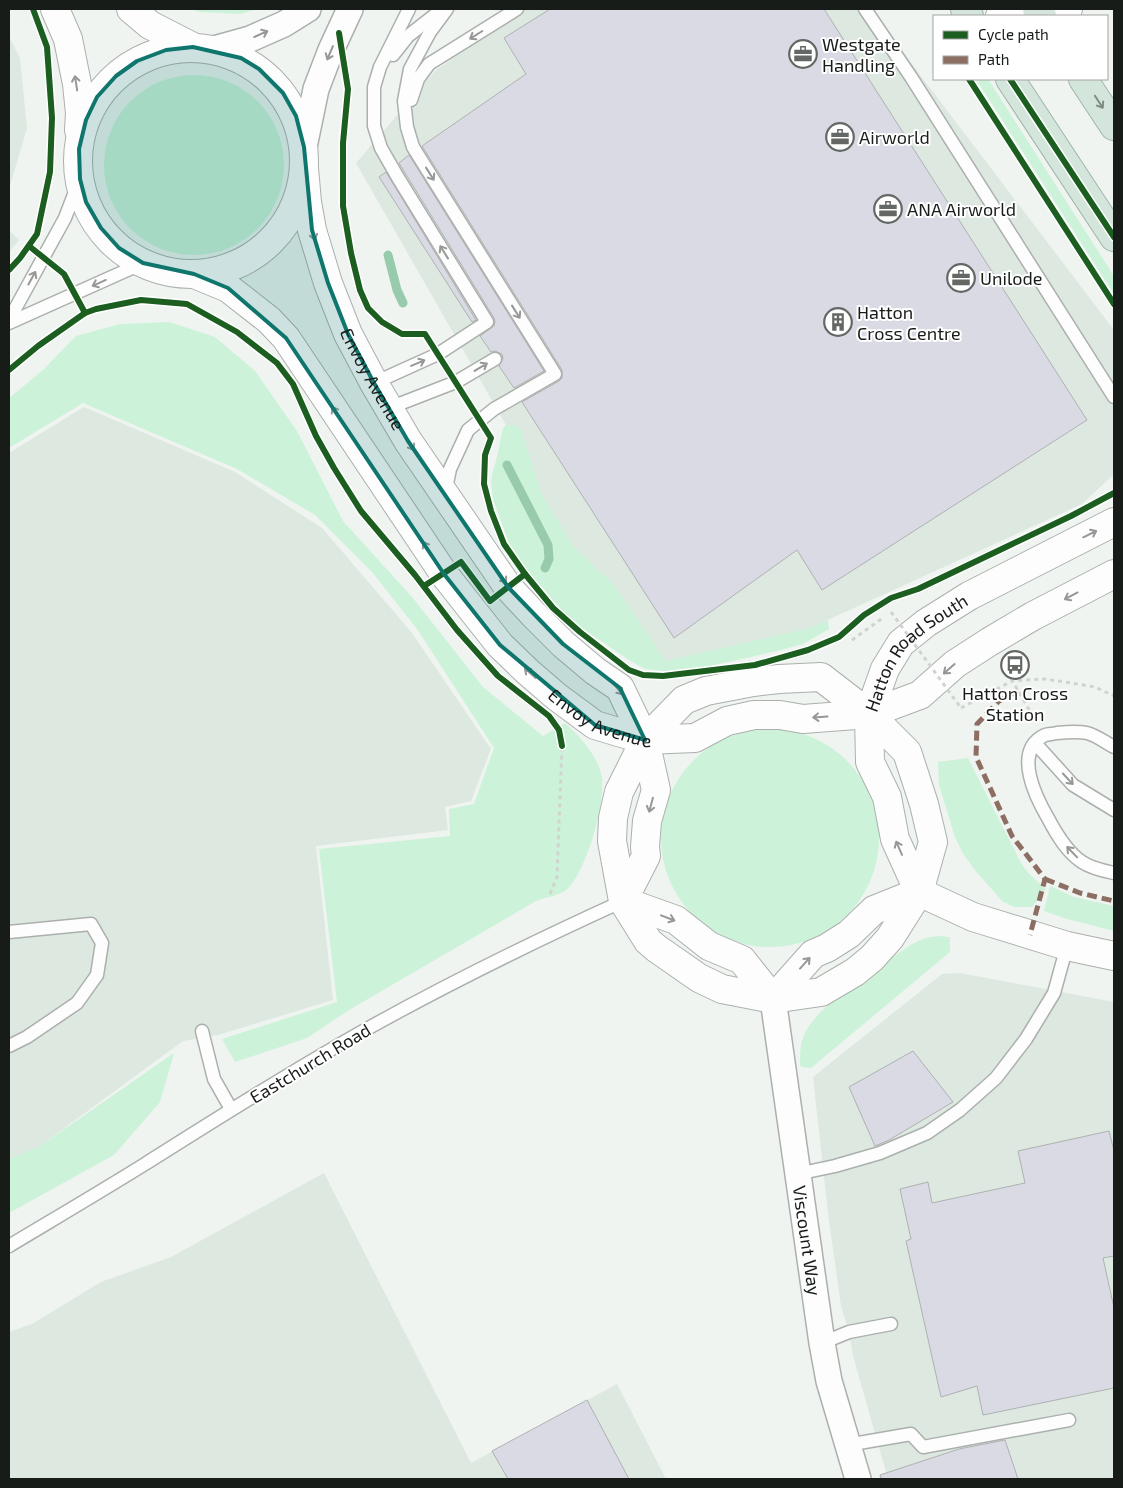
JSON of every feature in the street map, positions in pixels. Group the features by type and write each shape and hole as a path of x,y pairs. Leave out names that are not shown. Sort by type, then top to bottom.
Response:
{"highway":[{"path":"1011,80 1114,237"},
{"path":"1084,80 1114,126"}],"street":[{"path":"55,9 68,39 77,84 80,113 78,168 86,202 101,228 119,248 143,263 169,272 194,274 217,271 239,264 257,253 274,238 289,218 299,197 316,89 350,9"},
{"path":"131,9 150,25 203,48 240,58 259,70 283,93 296,116 304,157"},
{"path":"79,149 86,120 97,97 116,76 137,60 166,50 203,48 250,39 284,24 308,9"},
{"name":"Envoy Avenue","path":"304,157 307,202 312,230 328,283 348,334 408,441 508,587 564,644 620,688 646,740"},
{"name":"Envoy Avenue","path":"194,274 228,288 269,320 286,338 444,574 500,645 535,679 595,725 646,740"},
{"name":"Hatton Road South","path":"869,714 885,669 901,643 926,623 984,588 1114,522"},
{"name":"Hatton Road South","path":"869,714 920,695 955,664 989,642 1033,616 1114,574"},
{"path":"821,677 869,714 906,752 924,804 933,842 919,892 890,938 872,958 855,972 821,992 773,999 722,989 699,978 677,964 648,941 622,901 646,856 647,821 656,790 646,740 684,700 706,692 736,685 779,679 821,677"},
{"path":"646,740 695,738 727,721 754,715 780,715 803,719 869,714"},
{"path":"869,714 870,762 887,797 896,839 919,892 973,917 1066,946 1114,956"},
{"path":"773,999 813,954 827,948 849,934 874,910 919,892"},
{"name":"Viscount Way","path":"773,999 822,1343 829,1381 858,1479"}],"lane":[{"path":"445,494 450,469 468,430 494,408 555,374 413,146 407,127 404,101 410,69 430,32 446,9"},
{"path":"395,165 385,147 378,125 376,103 384,69 394,52 408,36 436,14 446,9"},
{"path":"416,148 410,127 410,103 418,79 429,64 517,9"},
{"path":"865,9 911,77 1114,397"},
{"path":"374,383 438,354 487,322 397,176 381,148 374,126 374,87 380,67 408,11"},
{"path":"9,322 65,218 80,179"},
{"path":"9,322 143,263"},
{"path":"389,408 456,382 495,359"},
{"path":"1114,747 1089,734 1068,731 1040,739 1030,751 1028,757 1030,777 1039,804 1069,851 1082,862 1114,873"},
{"path":"1040,739 1073,785 1114,810"},
{"name":"Eastchurch Road","path":"9,1246 364,1030 550,934 622,901"},
{"path":"9,932 91,924 102,943 97,975 77,1003 9,1046"},
{"path":"797,1174 835,1166 880,1153 927,1133 960,1110 996,1078 1026,1039 1054,993 1066,946"},
{"path":"202,1031 214,1079 231,1110"},
{"path":"822,1343 849,1332 891,1324"},
{"path":"847,1445 911,1434 923,1447 1070,1420"}],"path":[{"path":"852,640 891,612 961,708 1012,681 1044,679 1058,681 1095,687 1114,696"},
{"path":"1012,681 1040,739"},
{"path":"550,894 557,877 561,738"}],"highlighted area":[{"path":"193,47 241,58 259,69 283,93 296,116 304,147 312,230 328,283 348,334 374,383 408,441 508,587 563,644 620,688 645,740 595,725 500,645 444,574 286,338 228,288 194,274 143,263 119,248 101,228 86,202 80,179 79,149 86,120 97,97 116,76 137,61 166,50"}],"shaded area":[{"name":"Hatton Cross Centre","path":"522,9 870,9 1114,330 1114,474 1082,504 810,628 666,662 614,585 573,547 542,495 522,433 516,425 506,425 356,163 435,71"},
{"path":"9,36 20,59 27,128 9,189"},
{"path":"9,230 19,240 9,252"},
{"path":"84,407 235,472 322,528 412,633 491,749 471,801 445,807 448,830 316,846 333,1000 218,1035 183,1041 40,1146 9,1159 9,453"},
{"path":"960,973 1114,1002 1114,1479 888,1479 853,1356 849,1332 841,1306 828,1213 813,1077 942,974"},
{"path":"324,1173 471,1463 617,1384 666,1479 9,1479 9,1332 32,1324 101,1282 171,1257"}],"green space":[{"path":"192,9 257,9 240,14 199,12"},
{"path":"203,75 212,76 237,85 258,101 274,122 283,147 283,183 274,208 258,229 237,245 229,248 212,254 185,255 176,254 151,245 124,222 114,208 105,183 104,156 105,147 114,122 137,95 151,85 176,76"},
{"path":"977,80 989,80 1114,276 1114,294"},
{"path":"169,322 215,337 255,371 297,431 343,521 412,597 483,687 543,736 565,723 586,745 595,758 601,773 602,784 594,835 580,869 573,882 565,891 536,901 349,1010 307,1038 235,1062 222,1039 337,1002 319,849 450,836 449,809 474,804 494,748 417,629 372,572 315,515 237,469 83,403 9,448 9,398 43,370 76,336 120,324"},
{"path":"506,425 516,425 522,433 542,495 573,546 614,585 666,661 810,628 828,620 829,629 803,644 710,666 664,671 645,669 629,660 570,620 512,552 493,499 491,483 503,428"},
{"path":"770,729 791,731 812,738 821,742 847,761 866,787 870,796 877,817 879,838 877,859 870,880 866,889 847,915 821,934 812,938 791,945 770,947 749,945 728,938 719,934 693,915 674,889 670,880 663,859 661,838 663,817 670,796 674,787 693,761 719,742 728,738 749,731"},
{"path":"968,758 1021,863 1029,874 1046,889 1032,907 1014,907 1002,901 974,869 962,852 955,837 939,785 938,762"},
{"path":"1050,886 1074,897 1114,906 1114,931 1044,911"},
{"path":"937,936 950,937 950,952 811,1068 801,1067 800,1051 803,1038 809,1026 820,1013 851,986 912,944 925,938"},
{"path":"174,1053 160,1102 114,1155 9,1213 9,1159 40,1146"}],"building":[{"name":"Hatton Cross Centre","path":"550,9 824,9 1087,420 822,590 797,550 674,638 522,402 559,381 562,378 562,370 422,146 526,74 504,38"},
{"path":"409,155 544,371 514,388 499,366 503,359 502,354 495,351 491,352 480,336 494,326 494,318 399,163"},
{"path":"386,172 476,320 472,322 379,177"},
{"path":"913,1051 953,1102 889,1140 875,1146 849,1087"},
{"path":"1109,1131 1114,1151 1114,1256 1103,1258 1114,1308 1114,1388 983,1415 977,1386 941,1397 906,1241 911,1239 900,1189 928,1182 932,1203 1025,1183 1018,1151"},
{"path":"587,1400 629,1479 508,1479 492,1451"},
{"path":"1005,1440 1018,1479 881,1479 880,1475 959,1449"}],"waterway":[{"path":"388,255 397,290 403,303"},
{"path":"507,465 548,545 549,559 545,568"}],"marked path":[{"path":"1018,691 999,701 977,724 976,757 1012,836 1045,879 1030,935"},
{"path":"1045,879 1080,893 1114,901"}],"cycle path":[{"path":"9,270 37,234 50,172 52,118 47,47 33,9"},
{"path":"339,33 348,89 343,143 343,206 360,290 368,308 382,322 402,334 425,334 491,438 485,455 484,484 491,511 504,544 525,574 553,608 580,632 629,670 643,675 663,676 755,665 808,650 839,637 864,615 891,598 918,589 1071,516 1114,493"},
{"path":"970,80 1114,304"},
{"path":"1011,80 1114,237"},
{"path":"29,246 64,274 85,313"},
{"path":"9,370 38,346 85,313 141,300 187,304 237,332 277,363 293,384 316,436 361,511 415,575 457,630 498,676 549,716 559,730 562,746"},
{"path":"424,586 461,562 490,601 525,574"}],"place":[{"name":"Westgate Handling","path":"803,54"},
{"name":"Airworld","path":"840,137"},
{"name":"ANA Airworld","path":"888,209"},
{"name":"Unilode","path":"961,278"},
{"name":"Hatton Cross Centre","path":"838,322"},
{"name":"Hatton Cross Station","path":"1015,665"}]}
